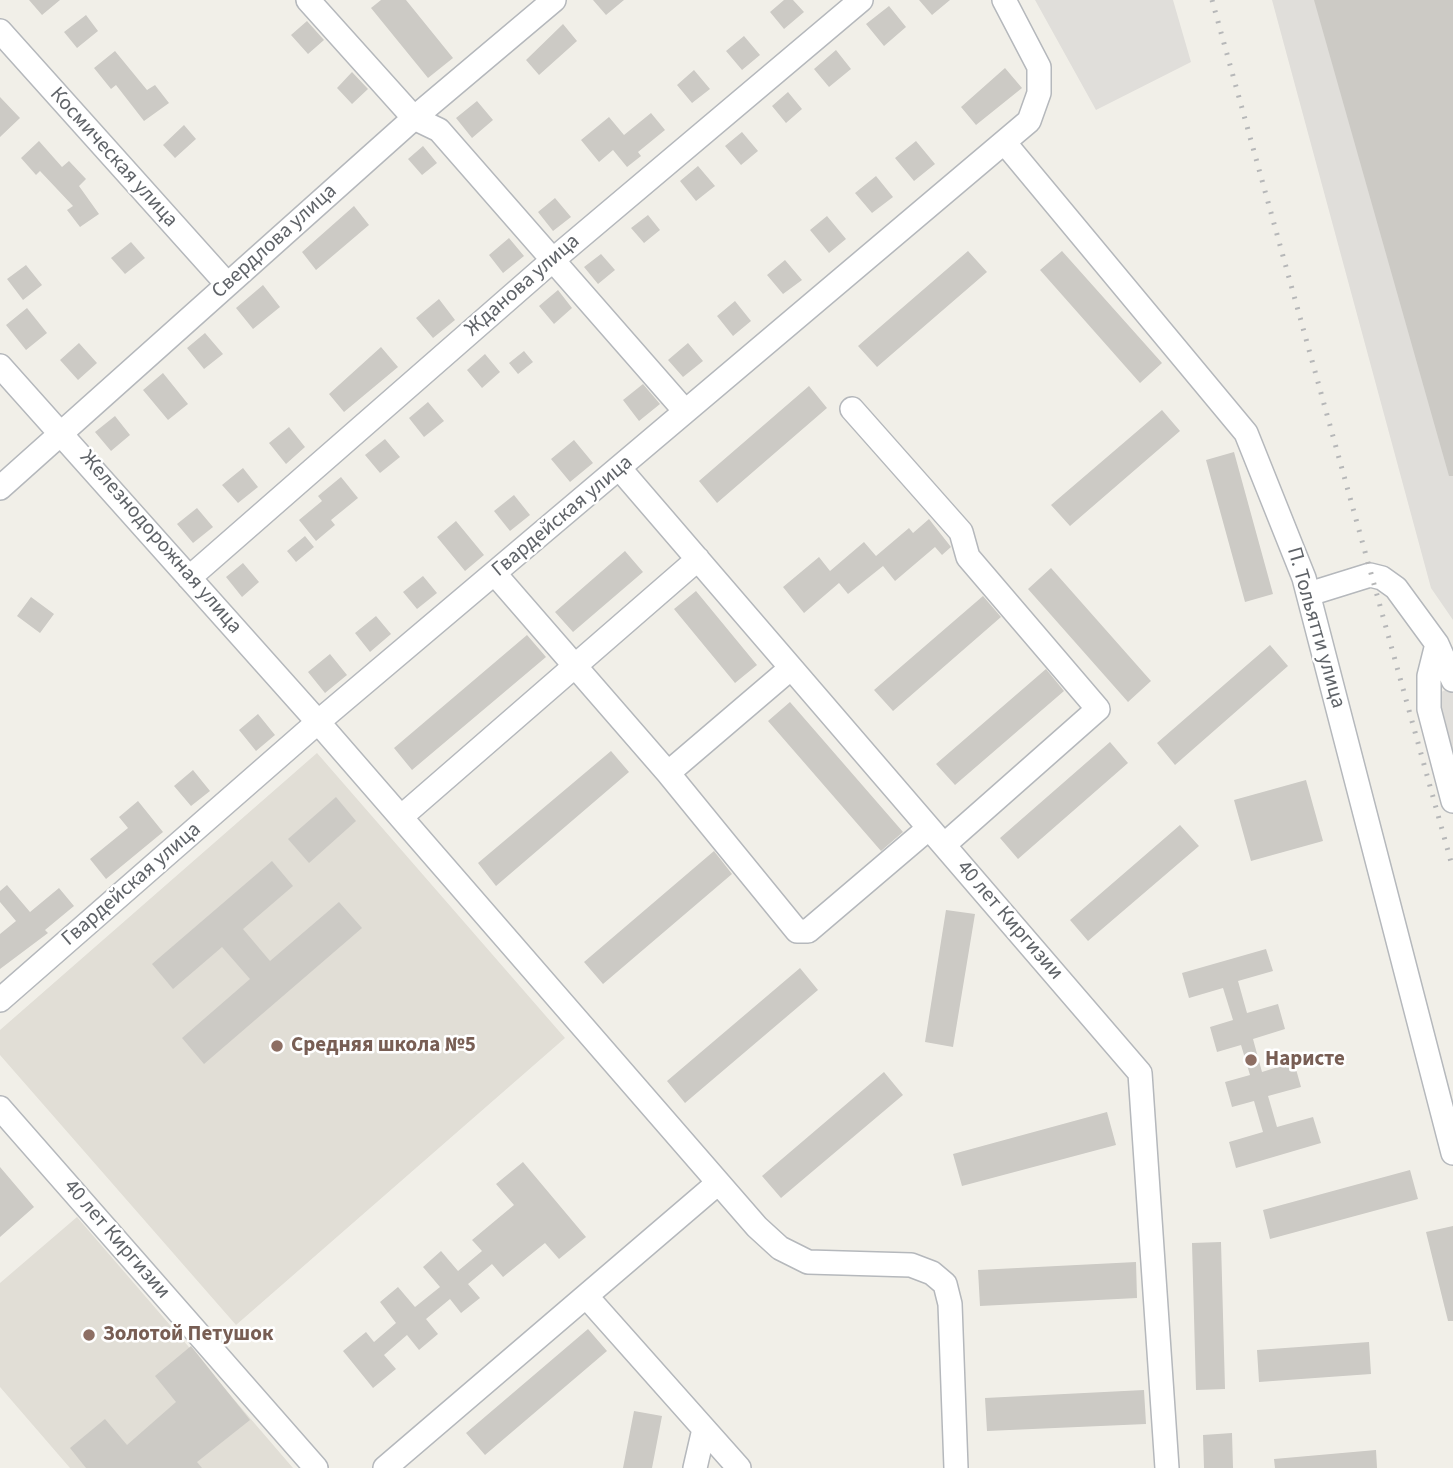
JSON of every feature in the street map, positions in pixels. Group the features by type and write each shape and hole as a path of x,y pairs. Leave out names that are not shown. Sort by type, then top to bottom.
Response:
{"street":[{"path":"308,0 414,118 439,130 685,411"},
{"name":"Свердлова улица","path":"0,488 64,434 227,284 414,118 554,0"},
{"name":"Жданова улица","path":"189,578 554,259 861,0"},
{"name":"Гвардейская улица","path":"0,1000 318,722 620,470 685,411 1029,121 1040,93 1039,67 1004,0"},
{"name":"Космическая улица","path":"0,31 227,284"},
{"name":"П. Тольятти улица","path":"1004,142 1246,433 1309,594 1453,1153"},
{"name":"Железнодорожная улица","path":"0,366 64,434 719,1183 780,1248 808,1262 911,1265 932,1273 945,1284 950,1304 956,1468"},
{"path":"495,574 668,773 793,929 802,933 937,837 1098,709 968,557 961,532 852,409"},
{"name":"40 лет Киргизии","path":"620,470 1140,1073 1167,1468"},
{"path":"401,817 698,559"},
{"path":"1309,594 1370,575 1382,578 1396,588 1437,644 1453,680"},
{"path":"1437,644 1429,676 1429,709 1453,801"},
{"path":"668,773 791,668"},
{"name":"40 лет Киргизии","path":"0,1108 316,1468"},
{"path":"385,1468 719,1183"},
{"path":"586,1296 739,1468"},
{"path":"695,1468 704,1429"}],"shaded area":[{"path":"1035,0 1173,0 1191,62 1096,110"},
{"path":"1272,0 1453,0 1453,620 1431,588"},
{"path":"1453,686 1453,808 1420,703"},
{"name":"Средняя школа №5","path":"317,753 565,1038 236,1325 0,1055 0,1030"},
{"name":"Золотой Петушок","path":"77,1217 293,1468 70,1468 0,1387 0,1283"}],"building":[{"path":"29,0 60,0 42,15"},
{"path":"381,0 406,0 453,58 428,78 371,8"},
{"path":"593,0 624,0 606,15"},
{"path":"784,0 793,0 804,12 784,29 770,12"},
{"path":"919,0 950,0 932,15"},
{"path":"1314,0 1453,0 1453,476 1449,476"},
{"path":"889,6 906,27 884,46 866,24"},
{"path":"86,15 98,31 77,48 64,32"},
{"path":"307,21 324,40 308,54 291,35"},
{"path":"563,24 577,41 539,75 526,60"},
{"path":"744,36 760,55 742,70 726,51"},
{"path":"836,50 851,69 829,87 814,69"},
{"path":"115,51 147,90 155,85 169,103 144,121 116,85 111,89 94,68"},
{"path":"1005,68 1022,88 976,125 961,107"},
{"path":"694,70 710,89 692,103 677,85"},
{"path":"352,72 368,89 352,104 337,88"},
{"path":"788,92 802,109 786,123 772,106"},
{"path":"0,97 20,118 0,137"},
{"path":"477,101 493,120 472,138 456,118"},
{"path":"651,113 665,130 638,152 641,156 627,167 613,150 599,162 581,140 609,117 624,135"},
{"path":"184,125 196,139 175,158 163,145"},
{"path":"742,132 758,151 741,165 725,146"},
{"path":"39,141 62,167 69,161 86,179 79,186 99,214 80,227 67,210 73,206 40,171 36,175 21,158"},
{"path":"916,141 935,164 914,181 895,158"},
{"path":"423,146 437,163 422,175 408,159"},
{"path":"698,166 715,186 696,201 680,181"},
{"path":"876,176 893,197 872,213 855,193"},
{"path":"555,198 571,217 553,231 538,212"},
{"path":"354,206 369,225 316,270 302,252"},
{"path":"648,215 660,230 644,243 631,228"},
{"path":"827,216 846,239 829,253 810,230"},
{"path":"509,238 524,256 503,273 489,255"},
{"path":"131,242 145,258 125,274 111,258"},
{"path":"968,251 987,272 877,367 858,346"},
{"path":"1062,251 1162,363 1140,383 1040,270"},
{"path":"601,254 615,270 598,284 584,267"},
{"path":"785,260 802,280 783,294 767,275"},
{"path":"26,265 42,285 23,300 7,279"},
{"path":"263,285 280,307 253,329 236,308"},
{"path":"558,290 572,308 554,324 539,306"},
{"path":"439,299 455,320 433,338 416,318"},
{"path":"735,301 751,321 733,336 717,316"},
{"path":"27,308 47,333 26,350 6,325"},
{"path":"205,333 223,354 204,369 187,348"},
{"path":"79,343 97,363 78,380 60,360"},
{"path":"688,343 703,361 683,377 668,360"},
{"path":"381,347 398,367 344,412 329,394"},
{"path":"524,351 533,362 518,374 509,363"},
{"path":"485,354 500,372 482,388 467,370"},
{"path":"163,373 188,404 168,420 143,390"},
{"path":"643,384 660,404 639,421 623,400"},
{"path":"809,386 827,408 717,503 699,481"},
{"path":"428,402 444,421 424,437 409,418"},
{"path":"1162,410 1180,431 1070,526 1051,505"},
{"path":"115,416 130,435 111,451 95,432"},
{"path":"289,427 305,447 286,464 269,443"},
{"path":"385,439 400,457 380,473 365,455"},
{"path":"574,440 593,463 570,482 551,459"},
{"path":"1234,452 1273,594 1245,602 1206,460"},
{"path":"243,468 258,487 238,503 222,485"},
{"path":"341,477 358,498 331,520 335,525 316,541 299,520 322,501 318,496"},
{"path":"514,495 530,515 510,531 494,511"},
{"path":"197,508 213,527 193,543 177,524"},
{"path":"929,519 951,547 942,555 935,547 895,581 883,566 848,594 839,583 804,613 783,587 819,557 830,571 864,542 876,556 909,528 913,533"},
{"path":"456,521 484,555 465,571 437,537"},
{"path":"305,536 314,547 296,562 287,551"},
{"path":"625,551 643,572 573,632 555,612"},
{"path":"243,563 259,582 242,597 226,577"},
{"path":"1051,568 1151,681 1128,702 1028,589"},
{"path":"423,576 437,593 417,609 403,592"},
{"path":"696,591 757,665 735,683 674,609"},
{"path":"983,596 1001,617 893,711 874,690"},
{"path":"31,597 54,614 40,633 17,616"},
{"path":"376,616 391,634 370,652 355,633"},
{"path":"527,635 546,657 412,770 394,748"},
{"path":"1270,645 1288,666 1175,765 1157,743"},
{"path":"330,654 347,675 325,693 308,672"},
{"path":"1046,669 1064,691 955,785 936,764"},
{"path":"790,702 903,832 881,851 768,721"},
{"path":"258,714 275,735 256,751 239,730"},
{"path":"1110,742 1128,763 1018,859 1000,838"},
{"path":"611,751 629,772 496,886 478,863"},
{"path":"193,770 210,791 191,806 174,786"},
{"path":"1306,780 1323,841 1251,861 1234,800"},
{"path":"336,797 356,821 309,863 288,839"},
{"path":"138,801 163,832 106,879 90,859 128,828 119,817"},
{"path":"1180,825 1199,846 1088,941 1070,920"},
{"path":"714,851 732,874 603,984 584,962"},
{"path":"272,861 293,886 243,929 270,961 339,902 362,928 204,1064 182,1038 250,979 222,947 173,989 152,964"},
{"path":"7,885 30,912 59,888 74,906 45,930 48,933 0,969 0,934 16,921 0,902 0,891"},
{"path":"946,910 975,914 953,1047 925,1042"},
{"path":"1266,949 1273,971 1238,981 1247,1013 1278,1004 1285,1029 1253,1039 1262,1072 1294,1062 1301,1087 1268,1096 1277,1127 1313,1117 1321,1143 1236,1168 1229,1142 1263,1132 1254,1101 1232,1107 1225,1082 1250,1075 1241,1045 1217,1052 1210,1027 1233,1020 1223,988 1189,998 1182,973"},
{"path":"800,968 818,990 685,1103 667,1081"},
{"path":"884,1072 903,1095 781,1198 762,1176"},
{"path":"1107,1112 1116,1145 962,1186 953,1154"},
{"path":"523,1162 586,1237 559,1259 545,1243 503,1277 492,1264 468,1284 480,1298 461,1313 450,1299 426,1319 438,1334 419,1350 407,1335 384,1355 396,1369 373,1388 343,1351 366,1332 374,1342 396,1323 380,1302 398,1287 415,1307 440,1287 423,1267 441,1251 458,1271 482,1251 472,1240 514,1205 496,1184"},
{"path":"0,1167 34,1207 0,1237"},
{"path":"1410,1170 1418,1199 1270,1239 1263,1210"},
{"path":"1453,1226 1453,1321 1448,1321 1426,1232"},
{"path":"1221,1242 1225,1389 1196,1390 1192,1243"},
{"path":"1136,1262 1137,1298 980,1306 978,1270"},
{"path":"588,1329 607,1351 485,1455 466,1433"},
{"path":"1369,1342 1371,1374 1259,1382 1257,1350"},
{"path":"191,1346 250,1420 197,1462 202,1468 86,1468 70,1448 105,1419 127,1445 176,1402 155,1376"},
{"path":"1144,1390 1146,1424 987,1431 985,1398"},
{"path":"634,1411 662,1416 652,1468 623,1468"},
{"path":"1232,1433 1233,1468 1204,1468 1203,1435"},
{"path":"1376,1450 1377,1468 1275,1468 1274,1459"}],"railway":[{"path":"1212,0 1453,869"}],"place":[{"name":"Средняя школа №5","path":"277,1046"},
{"name":"Наристе","path":"1251,1060"},
{"name":"Золотой Петушок","path":"89,1335"}]}
